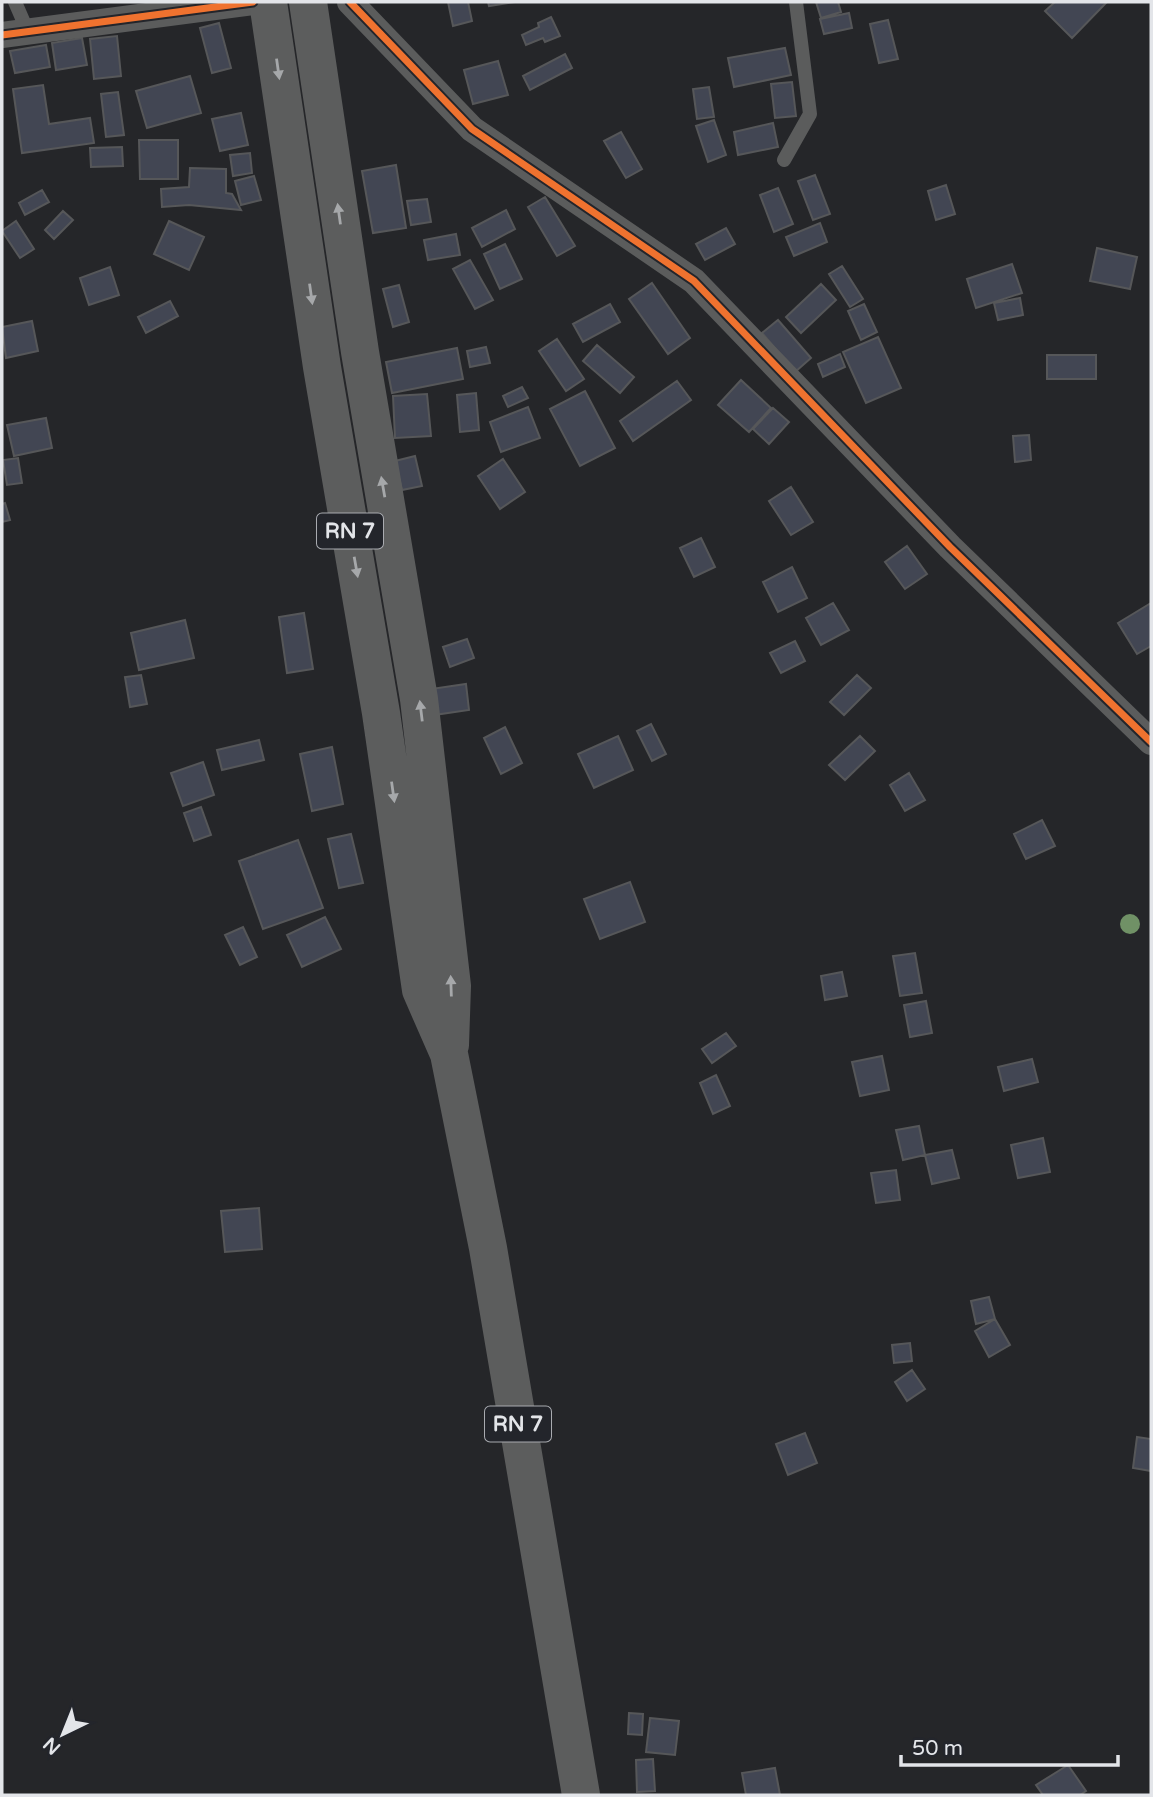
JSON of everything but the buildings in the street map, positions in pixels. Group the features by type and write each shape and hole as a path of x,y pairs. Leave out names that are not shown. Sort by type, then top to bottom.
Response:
{"main road":[{"name":"RN 7","path":"268,2 322,367 381,713 421,990 449,1054 488,1248 581,1795"},
{"name":"RN 7","path":"308,2 360,352 419,698 452,986 449,1054"}],"street":[{"path":"2,35 253,2"},
{"path":"350,2 472,128 694,281 950,547 1151,742"}],"lane":[{"path":"15,2 28,32"},
{"path":"784,160 810,114 796,2"}],"cycle path":[{"path":"2,35 253,2"},
{"path":"350,2 472,129 694,281 950,547 1151,742"}]}
